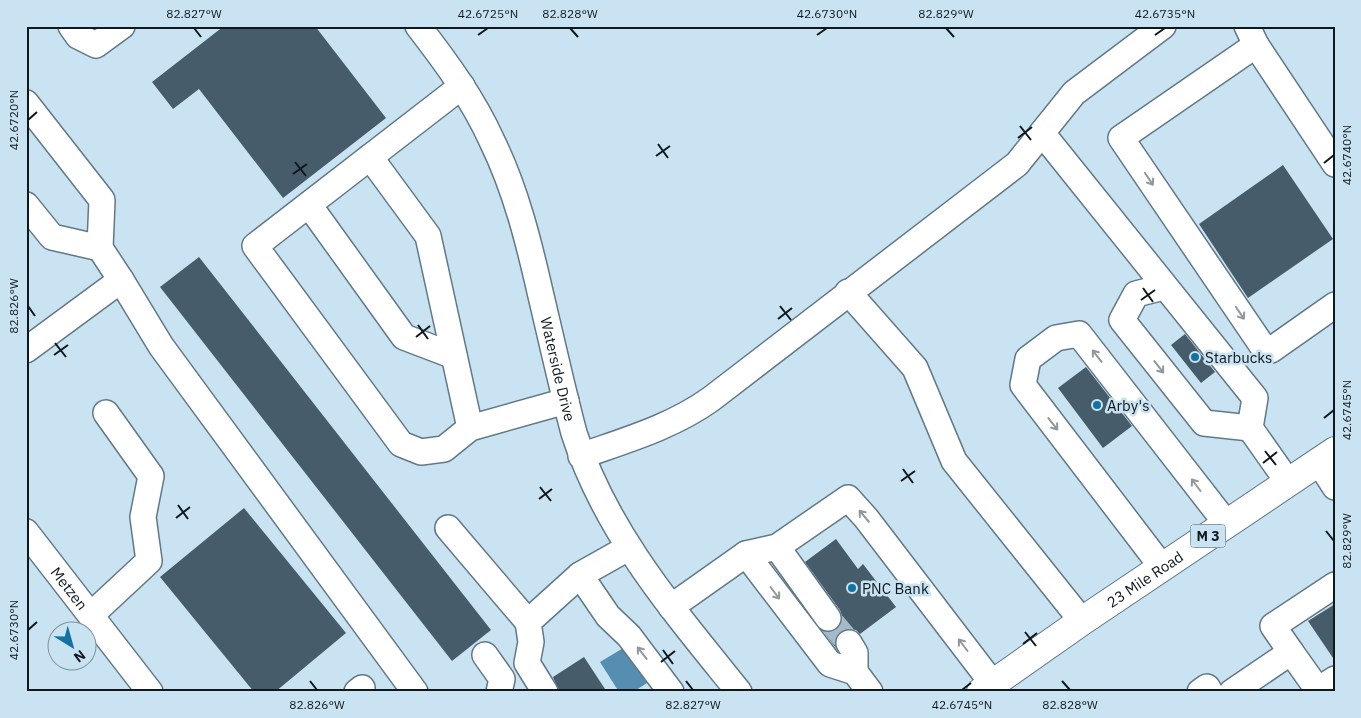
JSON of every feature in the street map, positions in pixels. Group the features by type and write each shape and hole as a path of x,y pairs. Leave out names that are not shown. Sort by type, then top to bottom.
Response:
{"main road":[{"name":"23 Mile Road","path":"987,688 1226,523 1327,457"}],"street":[{"path":"71,26 78,36 96,45 122,26"},
{"name":"Waterside Drive","path":"418,26 462,86 492,141 507,174 519,208 532,256 581,456 596,490 628,548 671,607 739,692"},
{"path":"581,456 666,425 691,413 1018,164 1074,93 1163,26"},
{"path":"1335,164 1252,36 1121,138 1263,347 1271,350 1335,305"},
{"path":"462,86 255,246 401,444 421,452 444,449 470,428 566,400"},
{"path":"26,103 102,200 100,248 161,346 416,692"},
{"path":"1042,133 1255,398 1250,428 1288,482"},
{"path":"370,157 428,236 470,428"},
{"path":"26,205 52,237 100,248"},
{"path":"309,205 404,337 454,356"},
{"path":"26,350 121,280"},
{"path":"1164,286 1136,294 1122,320 1204,424 1250,428"},
{"path":"848,292 915,368 954,461 1082,621"},
{"path":"1162,567 1023,385 1028,359 1056,338 1079,334 1226,523"},
{"path":"90,615 149,561 144,517 152,476 106,413"},
{"path":"1327,457 1335,487"},
{"path":"671,607 746,554 777,548 848,498 866,518 987,688"},
{"path":"448,528 528,622 531,642 527,663 545,692"},
{"name":"Metzen","path":"26,532 150,692"},
{"path":"528,622 580,576 628,548"},
{"path":"777,548 828,618"},
{"path":"746,554 830,664 855,672 870,692"},
{"path":"580,576 608,616 629,636 671,692"},
{"path":"1335,585 1273,626 1318,690 1335,679"},
{"path":"849,644 855,653 855,672"},
{"path":"1232,692 1291,652"},
{"path":"484,655 502,679 499,692"},
{"path":"1200,692 1207,687 1210,692"}],"water":[{"path":"625,647 647,683 633,692 619,692 600,662"}],"building":[{"path":"224,26 315,26 386,118 283,198 199,89 173,109 152,82"},
{"path":"1283,165 1333,239 1248,298 1199,224"},
{"path":"199,257 491,630 452,661 160,287"},
{"name":"Starbucks","path":"1185,334 1215,372 1201,383 1171,345"},
{"name":"Arby's","path":"1086,367 1132,426 1103,448 1058,388"},
{"path":"244,508 346,633 275,692 254,692 160,577"},
{"name":"PNC Bank","path":"836,539 858,569 863,564 896,607 860,634 856,630 841,631 836,636 836,648 823,631 830,632 837,629 841,623 842,616 840,610 805,562"},
{"path":"1335,604 1335,661 1308,621"},
{"path":"584,657 607,692 559,692 553,677"}],"tunnel":[{"path":"828,618 849,643"}],"place":[{"name":"Starbucks","path":"1195,357"},
{"name":"Arby's","path":"1097,405"},
{"name":"PNC Bank","path":"852,588"}]}
